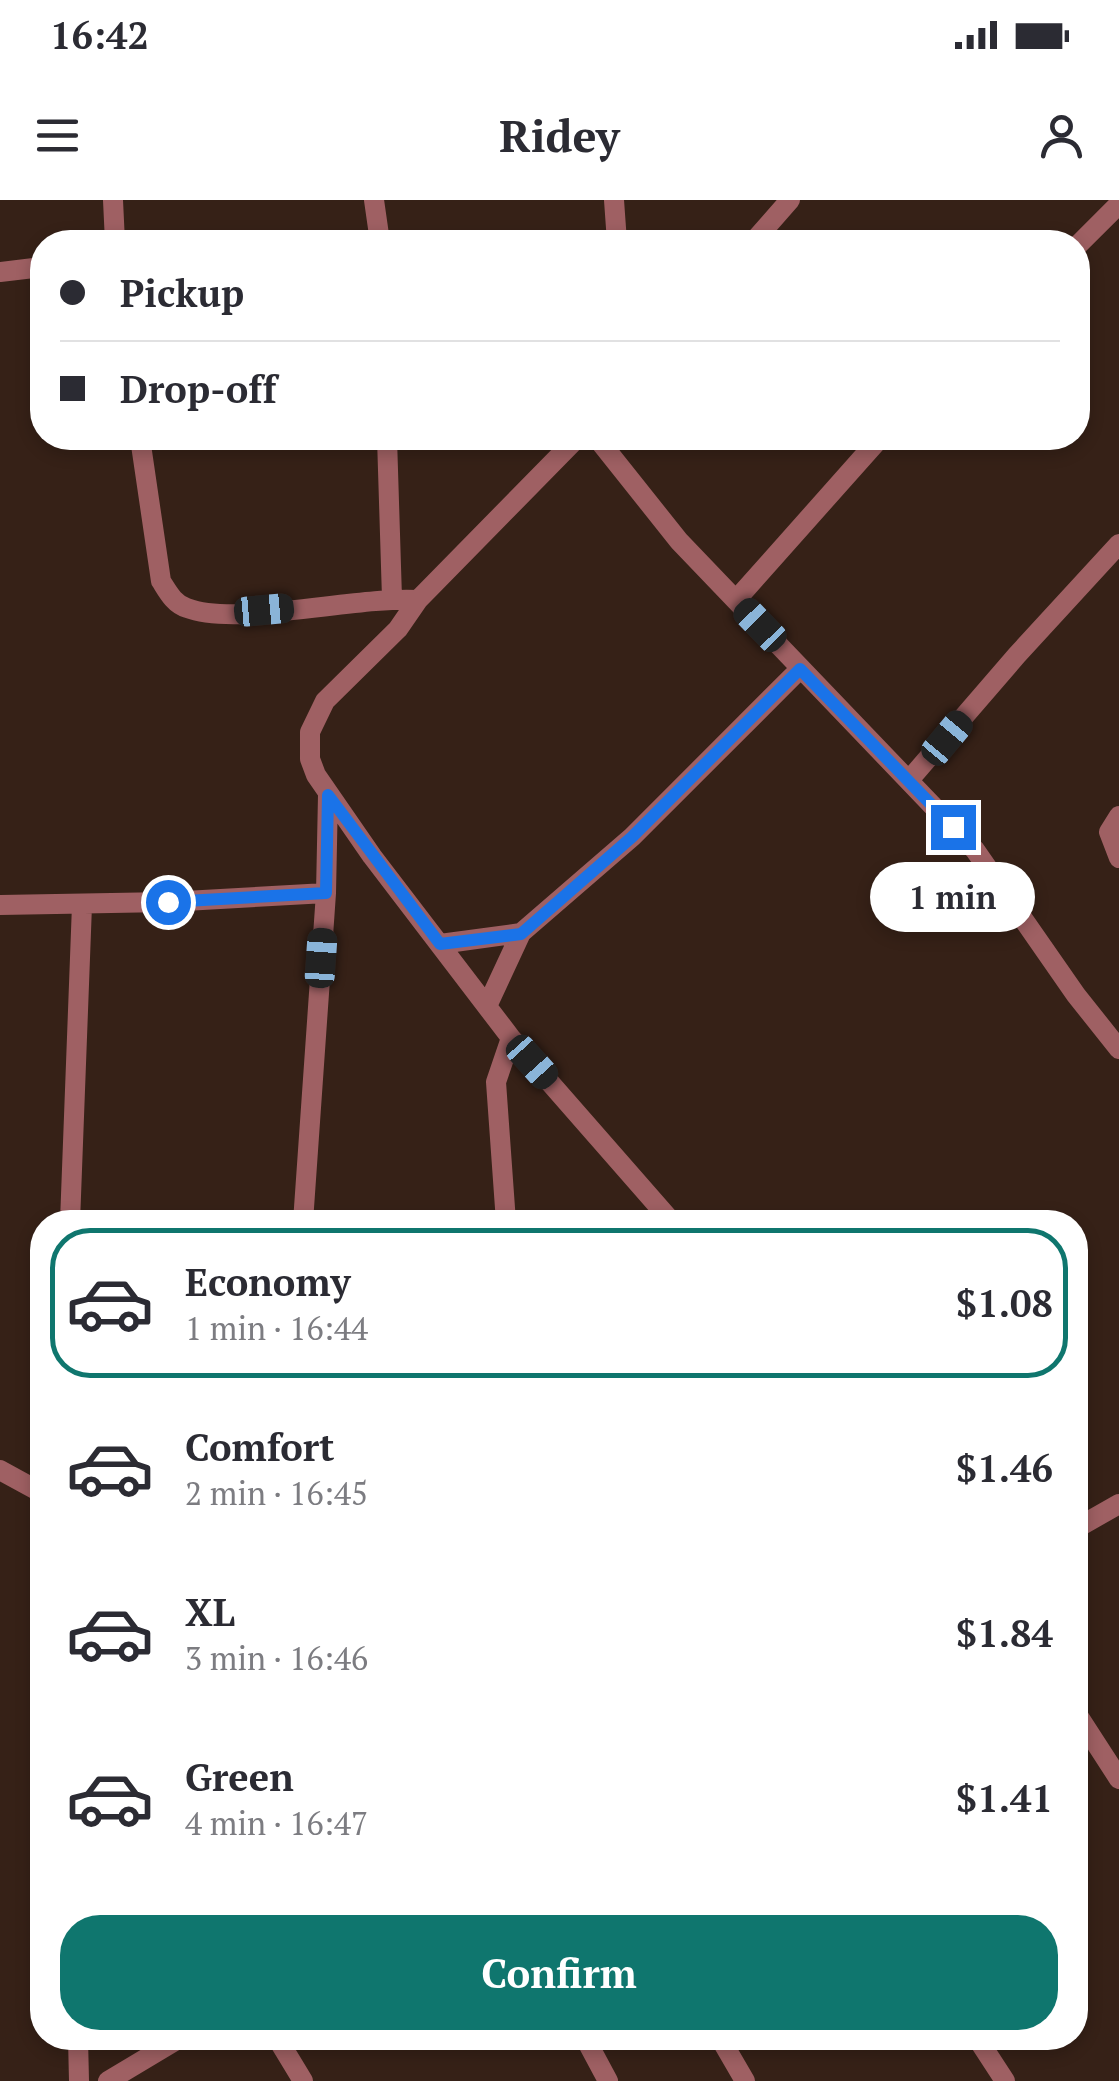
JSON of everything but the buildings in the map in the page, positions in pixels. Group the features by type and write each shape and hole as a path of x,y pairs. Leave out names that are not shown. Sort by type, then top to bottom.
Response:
{"street":[{"path":"113,200 115,230"},
{"path":"374,200 378,230"},
{"path":"614,200 616,230"},
{"path":"764,230 790,200"},
{"path":"1090,233 1119,204"},
{"path":"0,272 30,268"},
{"path":"142,450 161,581 170,598 186,608 237,612 392,598 418,600"},
{"path":"387,450 392,598"},
{"path":"565,450 418,600 398,629 338,684 313,722 310,759 328,795 511,1038 662,1210"},
{"path":"607,450 679,541 974,850 1119,1049"},
{"path":"736,600 869,450"},
{"path":"910,780 1017,654 1119,544"},
{"path":"488,1004 521,934 632,837 800,669"},
{"path":"304,1210 326,893 328,795"},
{"path":"1119,816 1109,832 1119,858"},
{"path":"0,905 82,905 326,893"},
{"path":"70,1210 82,905"},
{"path":"440,944 521,934"},
{"path":"505,1210 496,1082 511,1038"},
{"path":"0,1470 30,1486"},
{"path":"1088,1522 1119,1504"},
{"path":"1088,1731 1119,1779"},
{"path":"78,2050 78,2081"},
{"path":"108,2081 160,2050"},
{"path":"284,2050 303,2081"},
{"path":"591,2050 608,2081"},
{"path":"727,2050 745,2081"},
{"path":"985,2050 1005,2081"}],"route":[{"path":"168,902 326,893 328,795 440,944 521,934 632,837 800,669 953,827"}]}
